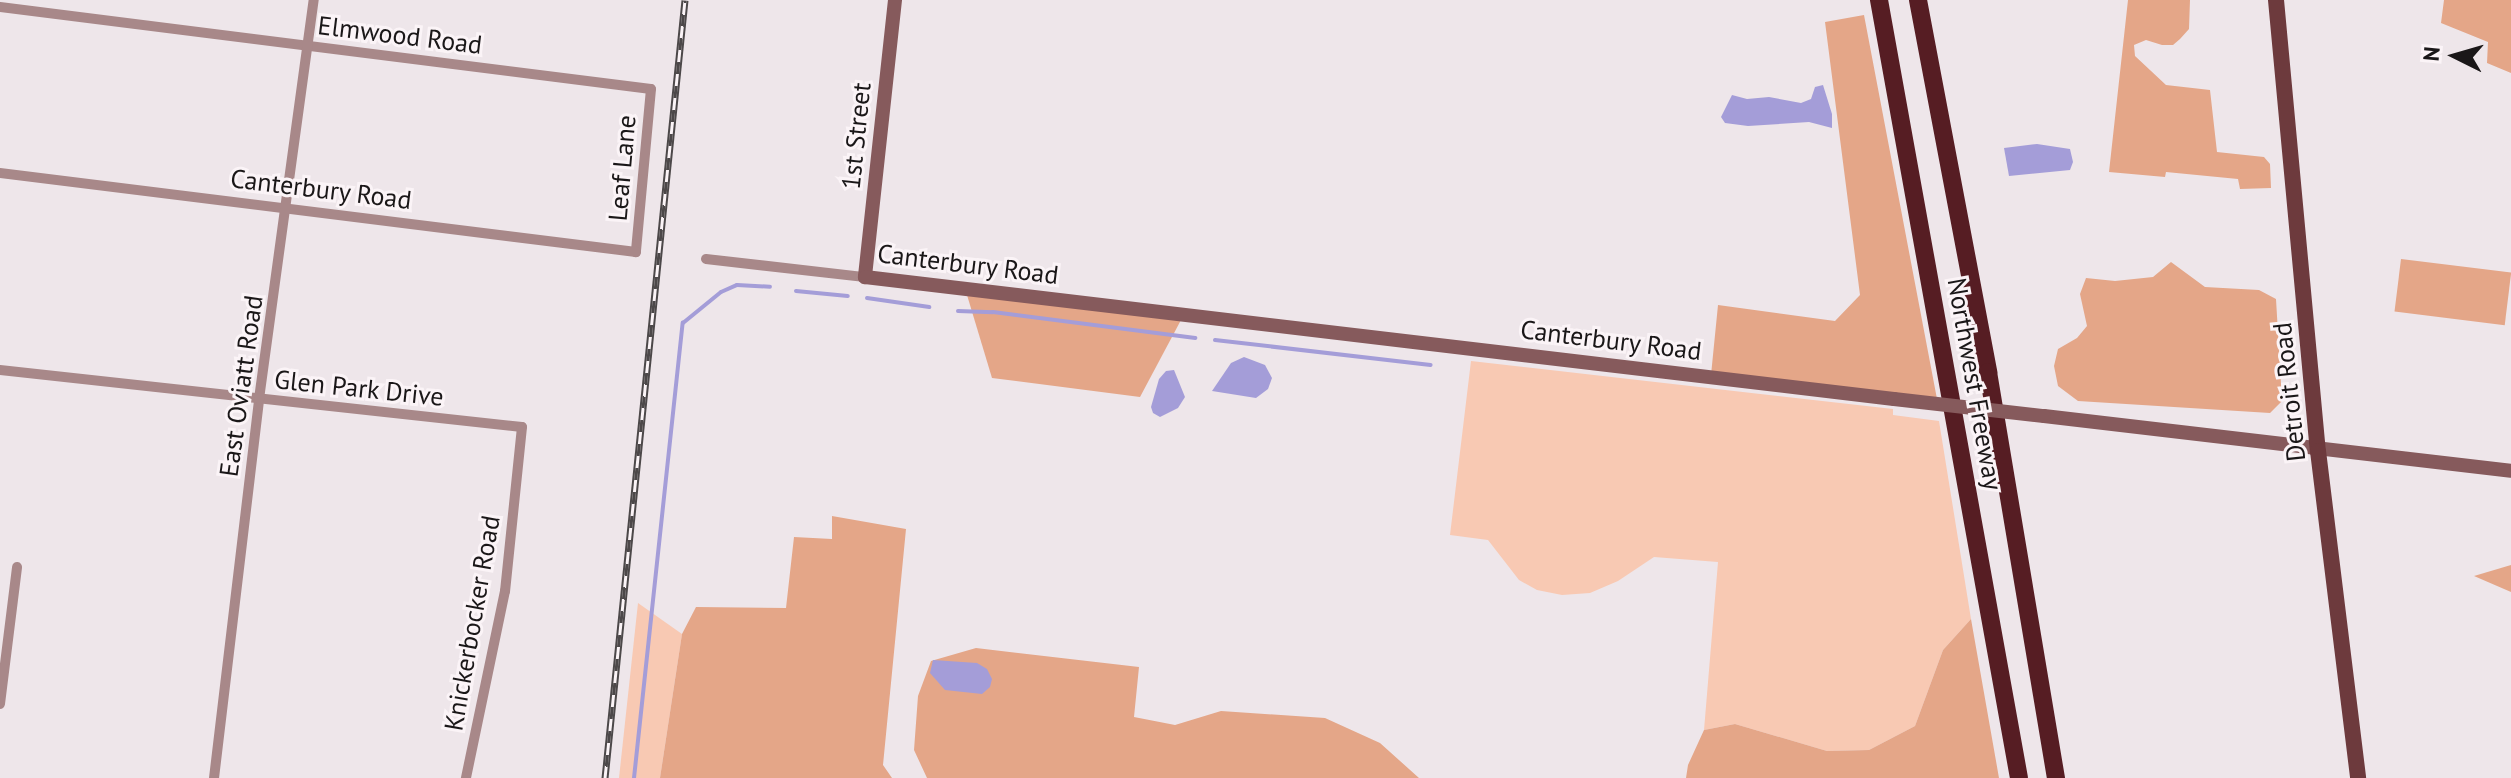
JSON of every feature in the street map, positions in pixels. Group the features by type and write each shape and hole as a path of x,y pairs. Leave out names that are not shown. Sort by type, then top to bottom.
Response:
{"highway":[{"name":"Northwest Freeway","path":"1879,0 2019,778"},
{"name":"Northwest Freeway","path":"1918,0 1988,372 2056,778"}],"main road":[{"name":"Detroit Road","path":"2276,0 2318,451 2358,778"}],"street":[{"name":"East Oviatt Road","path":"214,778 259,399 288,209 314,0"},
{"name":"1st Street","path":"865,277 895,0"},
{"name":"Elmwood Road","path":"0,7 651,89"},
{"name":"Leaf Lane","path":"636,252 651,89"},
{"name":"Canterbury Road","path":"0,173 636,252"},
{"name":"Canterbury Road","path":"706,259 2318,451 2511,471"},
{"name":"Glen Park Drive","path":"0,370 522,427"},
{"name":"Knickerbocker Road","path":"466,778 505,591 522,427"},
{"path":"0,704 17,567"}],"shaded area":[{"path":"2128,0 2190,0 2189,29 2180,39 2173,45 2146,40 2134,45 2135,56 2166,85 2210,90 2217,152 2264,157 2270,164 2271,188 2240,189 2238,179 2166,172 2165,177 2109,172"},
{"path":"2444,0 2511,0 2511,73 2487,63 2488,42 2441,23"},
{"path":"1864,15 1937,399 1711,375 1718,305 1835,321 1860,295 1825,22"},
{"path":"1823,85 1832,114 1832,128 1809,122 1748,126 1725,123 1721,117 1732,95 1801,103 1811,99 1815,87"},
{"path":"2037,144 2070,149 2073,162 2070,170 2009,176 2004,148"},
{"path":"2401,259 2511,273 2505,325 2395,312"},
{"path":"2171,262 2205,287 2259,290 2276,299 2282,401 2270,413 2078,401 2058,386 2054,366 2058,349 2077,338 2087,326 2080,294 2086,278 2115,281 2153,277"},
{"path":"967,295 1181,320 1140,397 992,378"},
{"path":"1244,357 1265,365 1272,378 1268,389 1256,398 1212,391 1231,363"},
{"path":"1471,361 1893,409 1893,415 1939,421 1971,619 1943,650 1915,726 1869,750 1827,751 1735,724 1704,730 1718,562 1654,557 1618,581 1590,593 1562,595 1537,590 1519,580 1488,540 1450,535"},
{"path":"1174,370 1185,397 1178,408 1160,417 1153,413 1151,407 1159,379 1166,371"},
{"path":"832,516 906,529 883,765 892,778 660,778 682,634 696,607 786,608 794,537 832,539"},
{"path":"2511,565 2511,592 2474,576"},
{"path":"638,603 682,634 660,778 619,778"},
{"path":"1971,619 1999,778 1686,778 1688,765 1704,730 1735,724 1827,751 1869,750 1915,726 1943,650"},
{"path":"976,648 1139,667 1134,717 1175,725 1221,711 1325,718 1380,743 1419,778 927,778 914,750 918,696 931,661"},
{"path":"933,660 977,663 987,669 992,679 990,687 982,694 945,690 930,673"}],"waterway":[{"path":"634,778 683,323 721,292 737,285 770,287"},
{"path":"796,291 848,296"},
{"path":"867,298 929,307"},
{"path":"958,311 993,312 1195,338"},
{"path":"1215,340 1431,365"}],"railway":[{"path":"605,778 685,0"}]}
